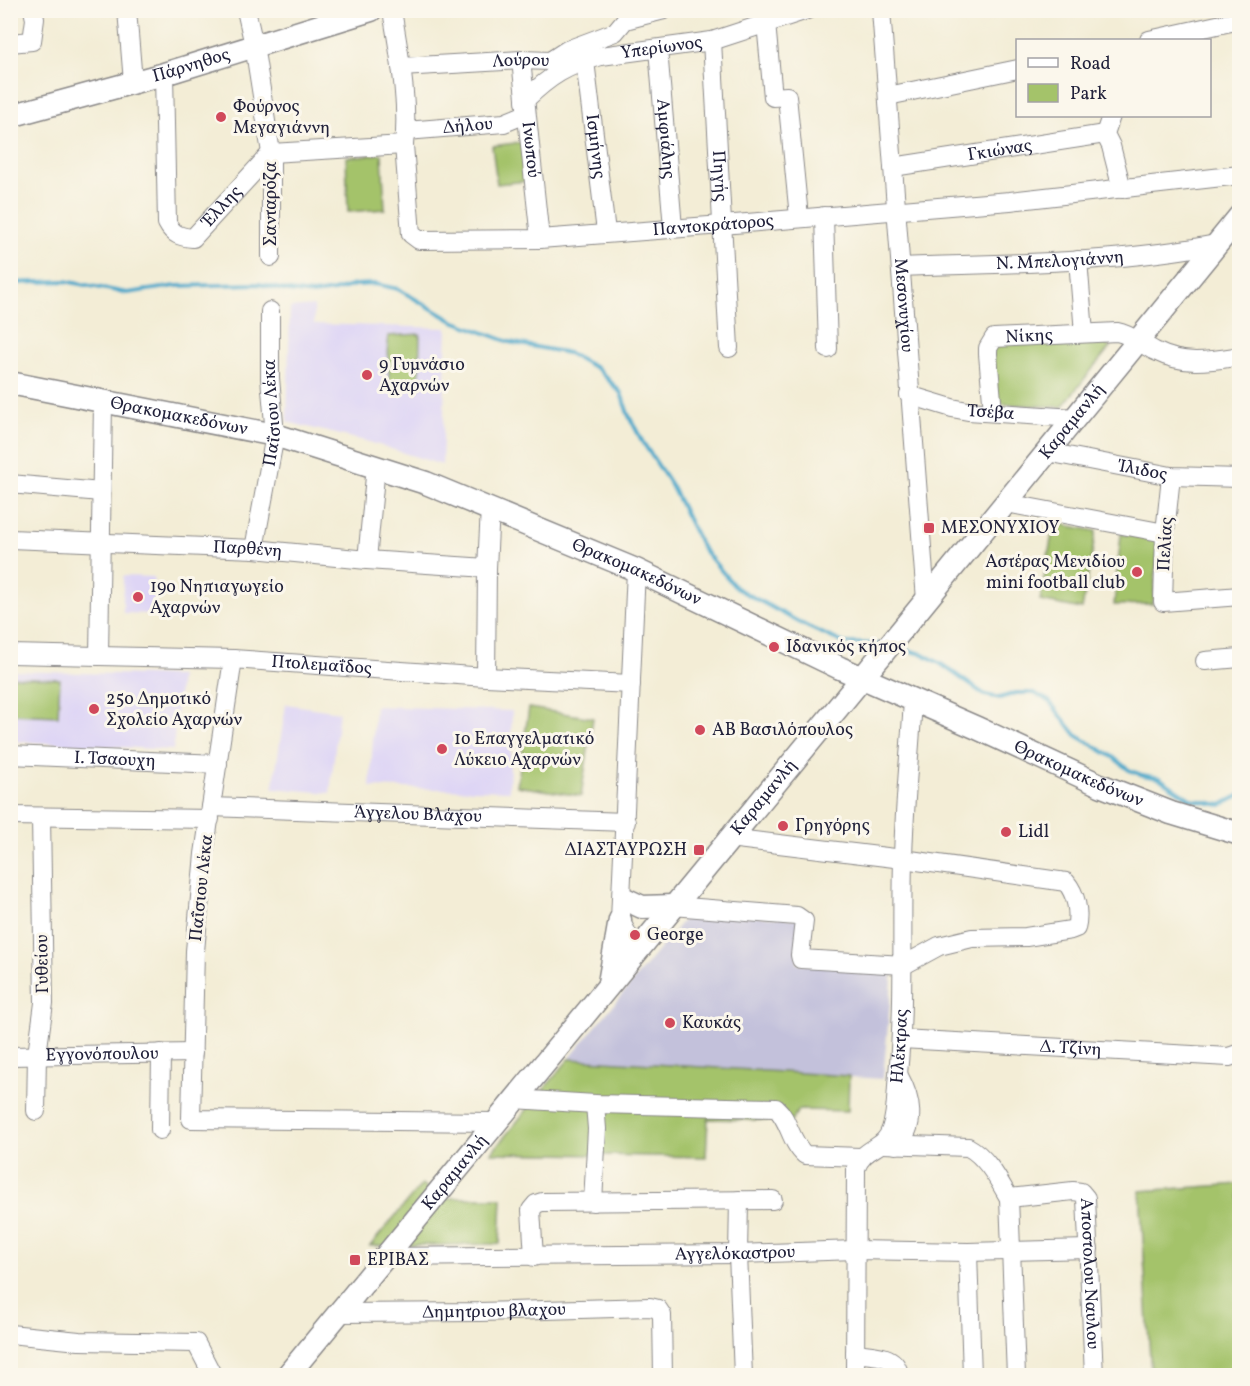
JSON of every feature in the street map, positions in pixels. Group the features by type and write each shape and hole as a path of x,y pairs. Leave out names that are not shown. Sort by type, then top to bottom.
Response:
{"main road":[{"name":"Πάρνηθος","path":"10,116 164,74 371,10"},
{"name":"Καραμανλή","path":"286,1376 886,650 1239,216"},
{"name":"Θρακομακεδόνων","path":"10,382 275,435 426,483 636,570 862,678 1100,785 1171,813 1239,834"},
{"path":"608,987 622,903 642,907 673,906"}],"street":[{"path":"10,43 32,41 35,19 33,10"},
{"path":"127,10 133,82"},
{"name":"Σανταρόζα","path":"246,10 254,45 271,153 272,256"},
{"name":"Παντοκράτορος","path":"392,10 401,67 411,234 419,240 540,239 606,232 722,225 1010,201 1239,175"},
{"name":"Λούρου","path":"401,67 521,60 550,61 567,50 615,32 625,20 664,10"},
{"name":"Υπερίωνος","path":"526,107 549,77 585,60 712,41 807,10"},
{"name":"Μεσονυχίου","path":"881,10 926,600"},
{"path":"1154,39 1239,20"},
{"path":"766,23 773,97 787,96 799,217"},
{"name":"Πηγής","path":"712,41 729,348"},
{"name":"Αμφιάλης","path":"658,49 673,228"},
{"name":"Ινωπού","path":"521,60 540,239"},
{"name":"Ισμήνης","path":"585,60 606,232"},
{"path":"888,96 1016,69"},
{"name":"Έλλης","path":"164,74 168,223 171,231 181,237 193,238 271,153"},
{"name":"Δήλου","path":"271,153 405,138 504,123 526,107"},
{"path":"1111,117 1106,134 1122,189"},
{"name":"Γκιώνας","path":"893,166 1106,134"},
{"path":"824,216 828,350"},
{"name":"Ν. Μπελογιάννη","path":"901,267 1078,260 1183,250 1216,244"},
{"path":"1078,260 1084,333"},
{"name":"Παΐσιου Λέκα","path":"254,549 275,435 270,378 270,311"},
{"name":"Νίκης","path":"993,412 988,348 994,339 1117,332 1126,334 1164,356 1198,362 1239,356"},
{"name":"Τσέβα","path":"909,395 952,408 1075,418"},
{"path":"99,656 103,402"},
{"name":"Ίλιδος","path":"1047,452 1171,477 1239,478"},
{"path":"367,560 376,466"},
{"name":"Πελίας","path":"1171,477 1165,533 1163,602 1239,596"},
{"path":"10,484 101,492"},
{"path":"1006,502 1165,533"},
{"path":"486,677 490,508"},
{"name":"Παρθένη","path":"10,539 254,549 487,568"},
{"path":"636,570 622,903 641,947"},
{"name":"Πτολεμαΐδος","path":"10,654 233,659 486,677 632,684"},
{"path":"1205,661 1239,658"},
{"name":"Παΐσιου Λέκα","path":"233,659 204,854 195,951 191,1119 495,1122"},
{"name":"Ηλέκτρας","path":"889,1144 902,1039 903,859 913,700"},
{"name":"Ι. Τσαουχη","path":"10,755 218,764"},
{"name":"Άγγελου Βλάχου","path":"10,816 211,813 626,822"},
{"name":"Γυθείου","path":"36,1112 37,1055 44,1003 41,817"},
{"path":"673,906 798,916 804,921 801,959 904,965 939,946 972,938 1026,937 1071,930 1076,928 1078,921 1077,904 1072,889 1066,882 729,838"},
{"name":"Δ. Τζίνη","path":"902,1039 1229,1057 1239,1053"},
{"path":"160,1130 161,1053"},
{"name":"Εγγονόπουλου","path":"10,1056 193,1053"},
{"path":"514,1099 595,1104 776,1108 781,1113 798,1149 805,1155 860,1157"},
{"path":"593,1202 597,1129 595,1104"},
{"path":"855,1376 856,1168 860,1157 868,1151 889,1144 975,1150 996,1175 1009,1198 1016,1376"},
{"name":"Αποστολου Ναυλου","path":"1009,1198 1073,1191 1081,1192 1086,1198 1094,1376"},
{"path":"739,1200 738,1254 743,1376"},
{"path":"534,1257 531,1210 536,1204 542,1202 773,1200"},
{"name":"Αγγελόκαστρου","path":"383,1257 1089,1249"},
{"path":"968,1252 972,1376"},
{"name":"Δημητριου βλαχου","path":"338,1313 650,1307 658,1309 662,1315 663,1376"},
{"path":"10,1334 79,1341 196,1343 213,1376"},
{"path":"855,1353 890,1358 896,1364 899,1376"}],"shaded area":[{"name":"9 Γυμνάσιο Αχαρνών","path":"314,306 314,324 447,328 442,465 369,442 287,422 290,308"},
{"name":"19ο Νηπιαγωγείο Αχαρνών","path":"123,576 154,577 154,614 123,613"},
{"name":"25ο Δημοτικό Σχολείο Αχαρνών","path":"10,671 180,676 173,750 11,741"},
{"path":"286,704 339,712 330,793 273,788"},
{"name":"1ο Επαγγελματικό Λύκειο Αχαρνών","path":"375,706 512,711 509,791 370,787"},
{"path":"689,913 801,919 797,964 893,969 883,1079 569,1059"}],"green space":[{"path":"523,142 527,181 497,184 492,146"},
{"path":"382,154 385,209 348,212 346,157"},
{"path":"420,334 419,387 389,386 388,336"},
{"path":"1097,335 1110,347 1062,407 1003,404 994,396 992,349 999,341"},
{"path":"1054,523 1096,531 1082,609 1040,601"},
{"name":"Αστέρας Μενιδίου mini football club","path":"1121,534 1159,540 1153,604 1114,605"},
{"path":"11,677 60,679 58,716 11,714"},
{"path":"529,708 593,718 581,796 517,786"},
{"path":"569,1059 849,1076 848,1111 798,1110 792,1121 708,1119 706,1157 491,1153"},
{"path":"422,1184 441,1198 502,1198 500,1244 370,1246"},
{"path":"1239,1184 1239,1375 1151,1375 1140,1191"}],"waterway":[{"path":"10,283 65,281 127,293 176,286 259,284 313,294 355,285 375,284 398,289 453,321 509,342 568,353 598,369 621,393 628,414 642,441 671,485 703,549 736,588 808,627 844,643 879,644"},
{"path":"898,648 923,654 985,695 1000,698 1016,693 1034,693 1049,701 1076,735 1113,757 1129,770 1159,778 1190,799 1221,805 1240,795"}],"place":[{"name":"Φούρνος Μεγαγιάννη","path":"221,117"},
{"name":"9 Γυμνάσιο Αχαρνών","path":"367,375"},
{"name":"ΜΕΣΟΝΥΧΙΟΥ","path":"929,528"},
{"name":"Αστέρας Μενιδίου mini football club","path":"1137,572"},
{"name":"19ο Νηπιαγωγείο Αχαρνών","path":"138,597"},
{"name":"Ιδανικός κήπος","path":"774,647"},
{"name":"25ο Δημοτικό Σχολείο Αχαρνών","path":"94,709"},
{"name":"ΑΒ Βασιλόπουλος","path":"700,730"},
{"name":"1ο Επαγγελματικό Λύκειο Αχαρνών","path":"442,749"},
{"name":"Γρηγόρης","path":"783,826"},
{"name":"Lidl","path":"1006,832"},
{"name":"ΔΙΑΣΤΑΥΡΩΣΗ","path":"699,850"},
{"name":"George","path":"635,935"},
{"name":"Καυκάς","path":"670,1023"},
{"name":"ΕΡΙΒΑΣ","path":"355,1260"}]}
